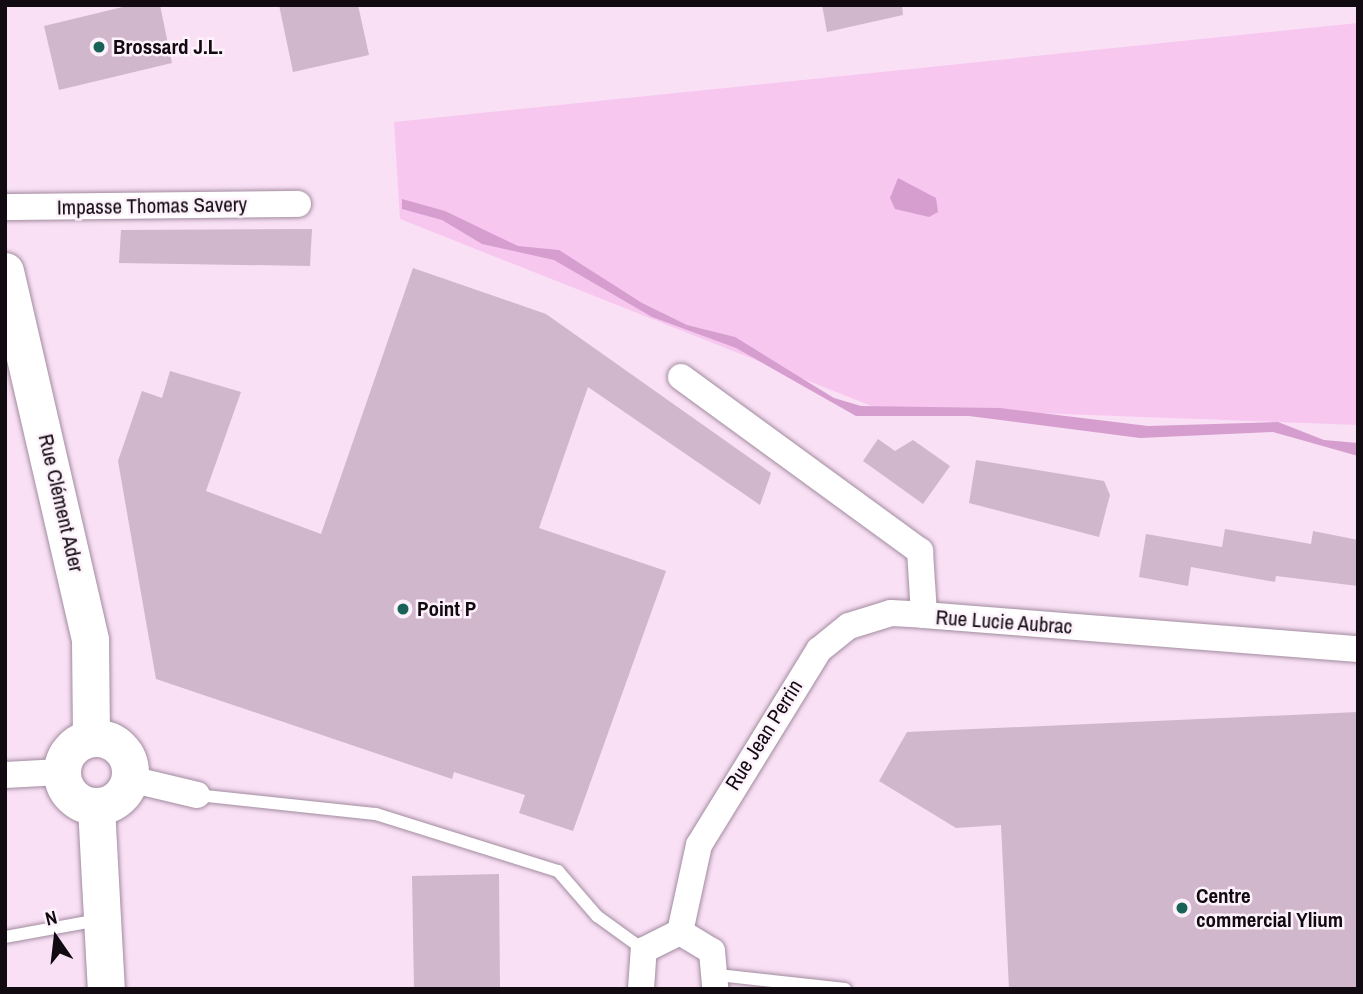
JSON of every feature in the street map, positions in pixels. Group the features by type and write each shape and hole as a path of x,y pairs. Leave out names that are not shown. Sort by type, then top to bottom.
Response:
{"street":[{"name":"Impasse Thomas Savery","path":"5,207 298,204"},
{"name":"Rue Clément Ader","path":"5,271 90,640 91,738"},
{"name":"Rue Lucie Aubrac","path":"681,377 920,551 924,615 1358,649"},
{"name":"Rue Jean Perrin","path":"680,932 699,845 819,650 849,626 891,613 924,615"},
{"path":"91,738 121,748 130,779 118,799 96,807 72,797 61,772 73,746 91,738"},
{"path":"5,775 61,772"},
{"path":"130,779 197,795"},
{"path":"96,807 106,988"},
{"path":"641,989 644,950 666,934 680,932 704,942 716,982"}],"lane":[{"path":"197,795 376,814 558,871 597,916 644,950"},
{"path":"5,937 103,919"},
{"path":"716,982 845,989"}],"shaded area":[{"path":"1358,23 1358,425 874,407 400,219 394,122"},
{"path":"898,178 936,198 938,212 929,217 895,209 890,198"},
{"path":"402,199 445,211 518,246 559,250 642,303 687,325 735,337 834,398 861,406 1000,408 1148,426 1278,422 1324,440 1358,443 1358,456 1273,432 1140,438 969,416 856,416 736,348 652,317 554,260 482,244 442,220 402,209"}],"building":[{"path":"131,5 160,5 172,63 59,90 44,26"},
{"path":"279,5 358,5 369,55 293,72"},
{"path":"822,5 902,5 903,15 827,32"},
{"path":"312,229 310,266 119,263 121,230"},
{"path":"413,268 546,314 771,473 760,505 588,387 539,528 666,571 573,831 519,813 525,795 454,772 452,779 156,679 118,461 142,391 162,398 170,371 241,392 206,491 321,534"},
{"path":"878,439 895,451 913,440 950,466 923,504 863,461"},
{"path":"976,460 1104,481 1110,495 1099,537 969,503"},
{"path":"1225,529 1311,544 1313,531 1358,540 1358,586 1276,576 1275,582 1191,567 1188,586 1139,577 1146,534 1222,547"},
{"name":"Centre commercial Ylium","path":"1358,712 1358,989 1009,989 1001,825 956,828 879,781 907,732"},
{"path":"499,874 500,989 414,989 412,876"}],"place":[{"name":"Brossard J.L.","path":"99,47"},
{"name":"Point P","path":"403,609"},
{"name":"Centre commercial Ylium","path":"1182,908"}]}
